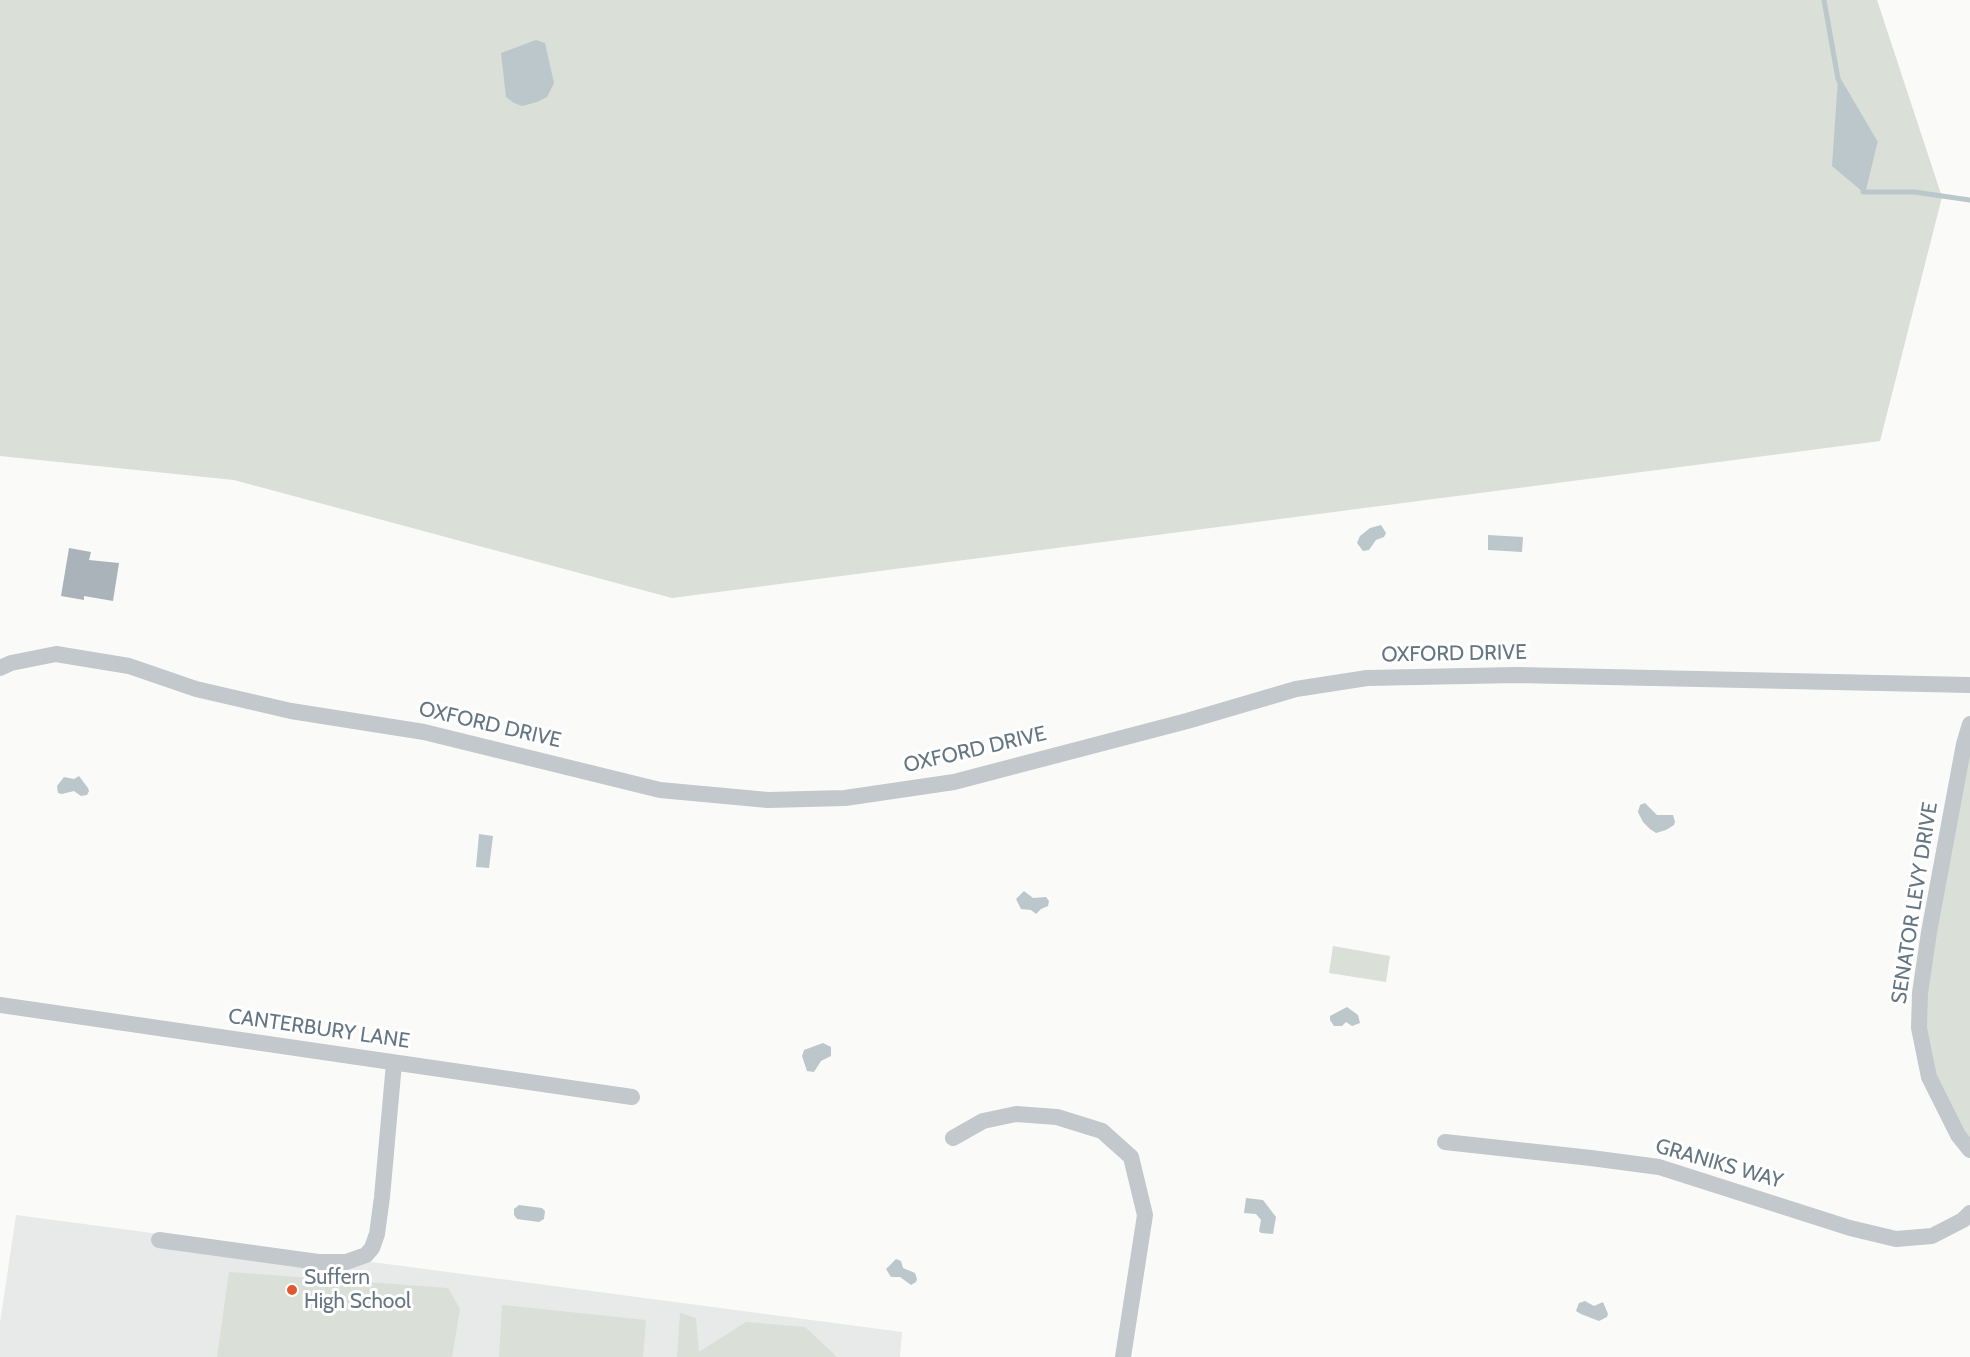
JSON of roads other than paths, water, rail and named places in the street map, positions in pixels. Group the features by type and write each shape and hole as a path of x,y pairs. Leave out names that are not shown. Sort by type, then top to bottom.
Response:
{"street":[{"name":"OXFORD DRIVE","path":"0,668 11,663 56,654 129,666 196,688 291,711 424,732 660,790 768,800 845,798 954,782 1188,721 1296,689 1367,678 1517,675 1970,685"},
{"name":"SENATOR LEVY DRIVE","path":"1970,724 1964,744 1929,932 1920,993 1918,1028 1929,1077 1958,1135 1970,1150"},
{"name":"CANTERBURY LANE","path":"0,1005 632,1097"},
{"path":"159,1240 318,1262 346,1262 366,1255 372,1248 377,1234 394,1063"},
{"path":"953,1138 982,1121 1016,1114 1057,1117 1102,1131 1131,1157 1145,1215 1123,1357"},
{"name":"GRANIKS WAY","path":"1445,1142 1659,1167 1850,1228 1896,1239 1932,1236 1963,1220 1970,1213"}],"waterway":[{"path":"1824,0 1838,79 1875,142 1863,192 1914,192 1970,200"}],"place":[{"name":"Suffern High School","path":"292,1290"}]}
